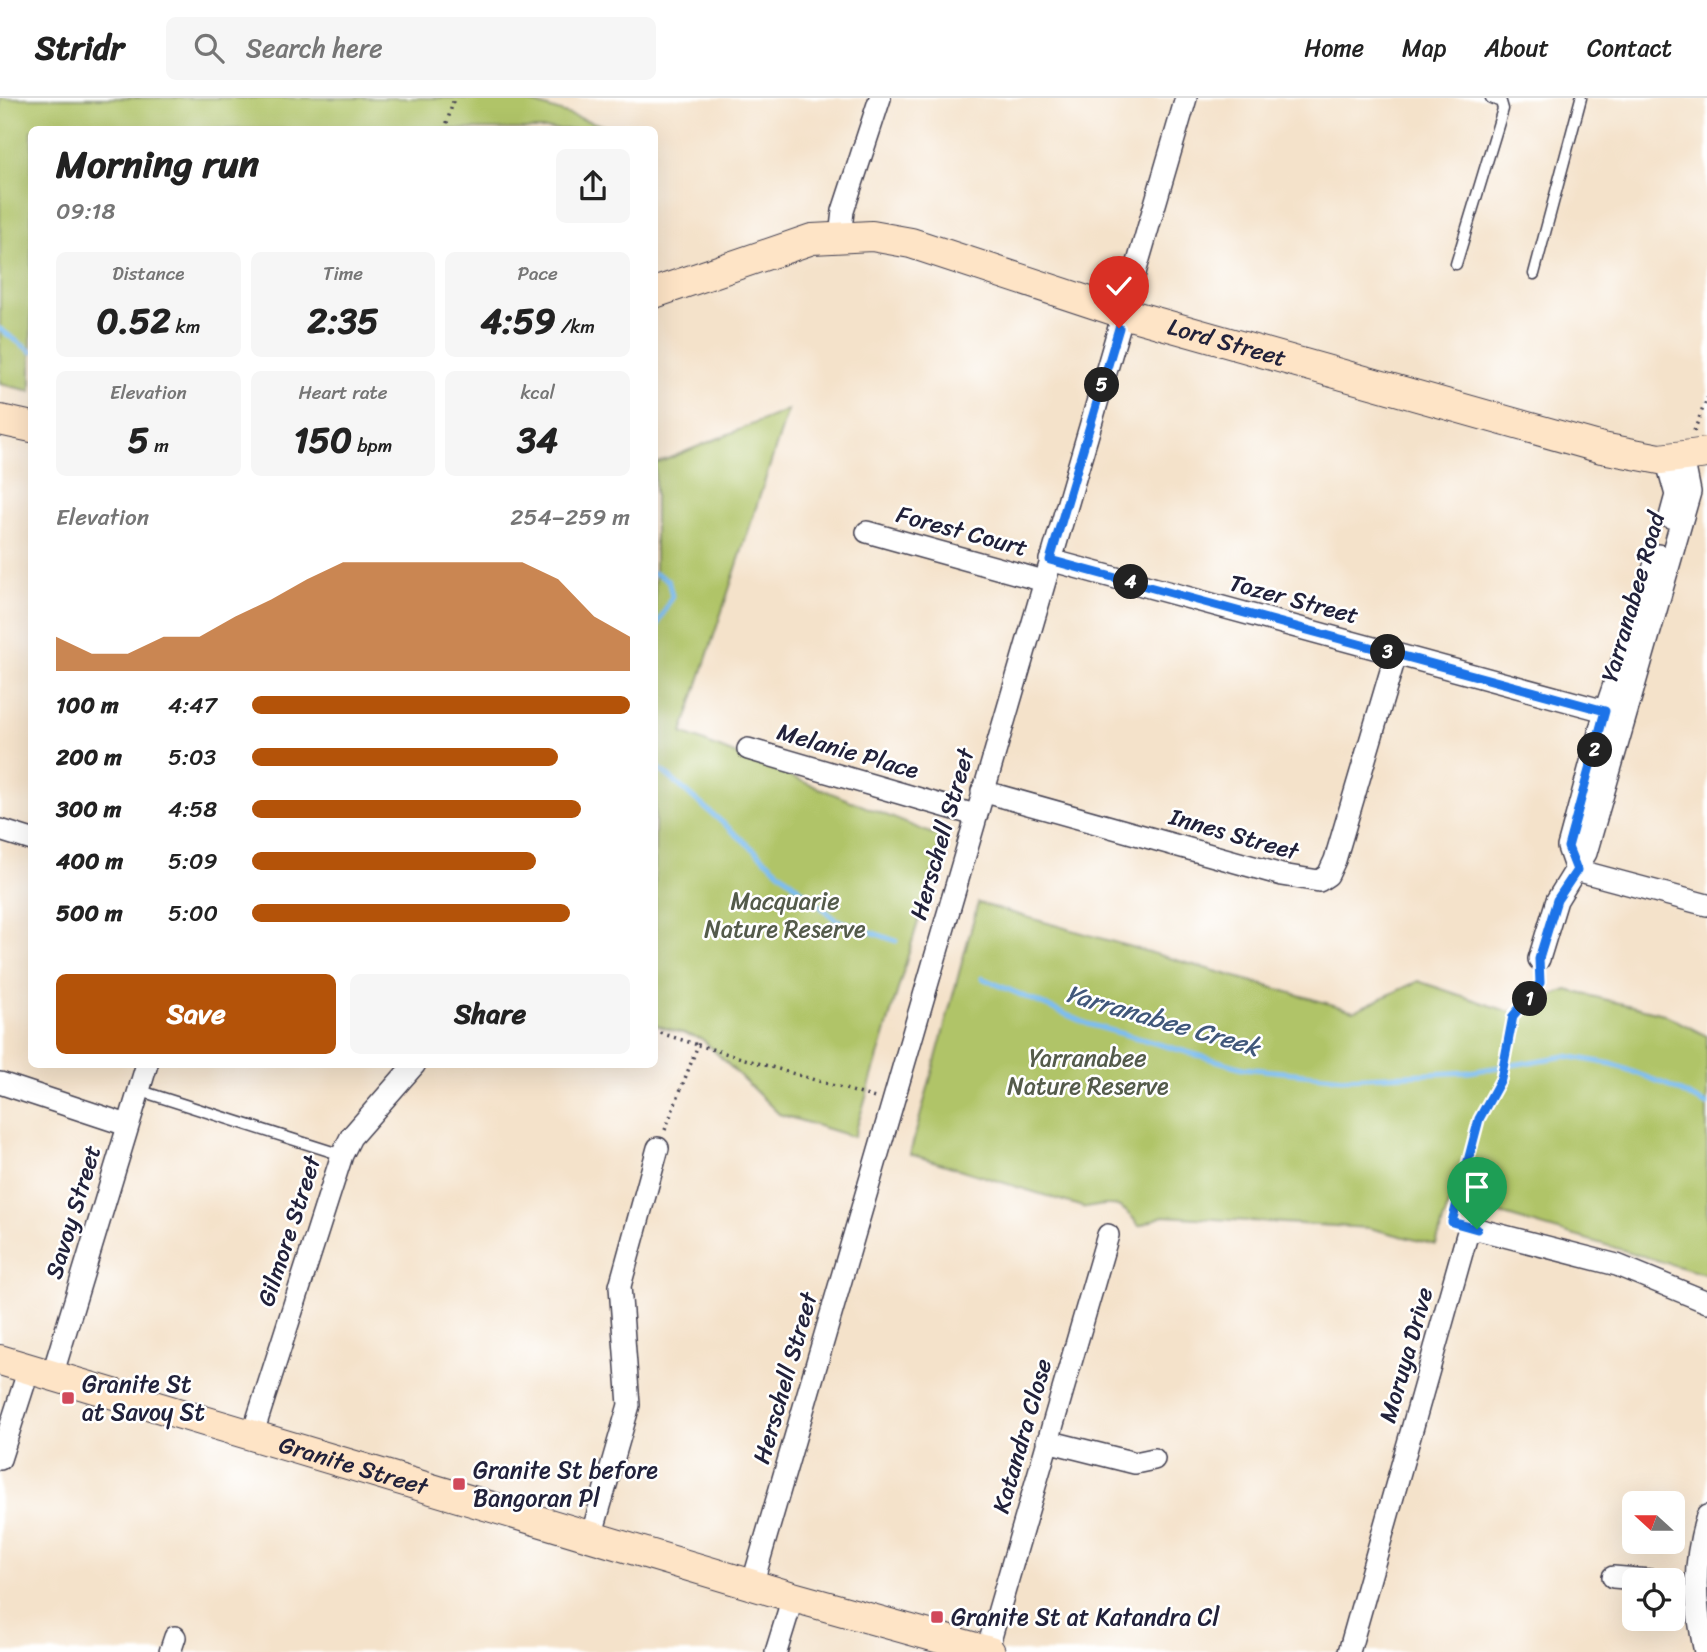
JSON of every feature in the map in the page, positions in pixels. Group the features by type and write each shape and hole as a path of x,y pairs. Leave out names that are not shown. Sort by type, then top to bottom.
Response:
{"main road":[{"name":"Lord Street","path":"658,292 801,243 840,237 872,236 911,243 1123,313 1602,448 1632,456 1685,456"},
{"path":"0,420 28,426"},
{"name":"Granite Street","path":"0,1360 752,1585 988,1652"}],"street":[{"path":"840,237 843,211 880,98"},
{"name":"Herschell Street","path":"752,1585 1186,98"},
{"name":"Yarranabee Road","path":"1577,870 1568,847 1605,711 1676,495 1685,456"},
{"name":"Yarranabee Road","path":"1539,959 1557,900 1586,853 1690,492 1685,456"},
{"name":"Forest Court","path":"867,532 1044,581"},
{"name":"Tozer Street","path":"1050,560 1605,711"},
{"name":"Innes Street","path":"982,791 1282,875 1319,881 1328,875 1335,860 1396,654"},
{"name":"Melanie Place","path":"748,749 975,815"},
{"path":"0,830 28,839"},
{"path":"1577,870 1707,905"},
{"name":"Savoy Street","path":"0,1459 40,1373 146,1068"},
{"name":"Gilmore Street","path":"252,1436 342,1155 351,1138 412,1068"},
{"path":"0,1083 127,1125"},
{"path":"591,1537 629,1405 620,1286 658,1148"},
{"path":"1477,1229 1617,1265 1707,1302"},
{"name":"Moruya Drive","path":"1349,1652 1467,1235 1477,1229"},
{"name":"Katandra Close","path":"988,1652 1108,1235"},
{"path":"1047,1441 1135,1463 1154,1459"},
{"path":"1685,1578 1707,1516"},
{"path":"1613,1577 1622,1578"},
{"path":"1685,1589 1705,1652"},
{"path":"776,1652 793,1597"}],"lane":[{"path":"1456,264 1503,109 1501,102 1491,98"},
{"path":"1534,274 1581,98"},
{"path":"138,1090 342,1155"}],"path":[{"path":"446,126 454,98"},
{"path":"1685,456 1707,398"},
{"path":"1477,1229 1452,1222 1479,1119 1501,1079 1515,1013 1540,983 1539,959"},
{"path":"658,1032 892,1104"},
{"path":"658,1148 698,1045"}],"green space":[{"path":"0,98 517,98 605,126 28,126 28,390 0,384"},
{"name":"Macquarie Nature Reserve","path":"788,410 682,733 943,838 854,1137 779,1114 702,1039 658,1026 658,463"},
{"name":"Yarranabee Nature Reserve","path":"978,903 1354,1011 1418,981 1510,1012 1567,990 1664,1014 1707,1036 1707,1275 1450,1199 1436,1245 1369,1228 1163,1216 1139,1226 1127,1212 1117,1206 1086,1208 910,1154"}],"waterway":[{"path":"0,329 28,349"},
{"path":"658,575 668,580 672,596 658,624"},
{"path":"658,767 835,919 896,941"},
{"name":"Yarranabee Creek","path":"982,978 1088,1024 1243,1068 1344,1078 1469,1072 1566,1056 1612,1064 1665,1084 1707,1105"}],"place":[{"name":"Granite St at Savoy St","path":"68,1398"},
{"name":"Granite St before Bangoran Pl","path":"459,1484"},
{"name":"Granite St at Katandra Cl","path":"937,1617"}],"route":[{"path":"1119,328 1050,560 1605,711 1568,847 1577,870 1557,900 1539,959 1542,976 1540,983 1513,1016 1501,1079 1479,1119 1452,1222 1477,1229"}]}
